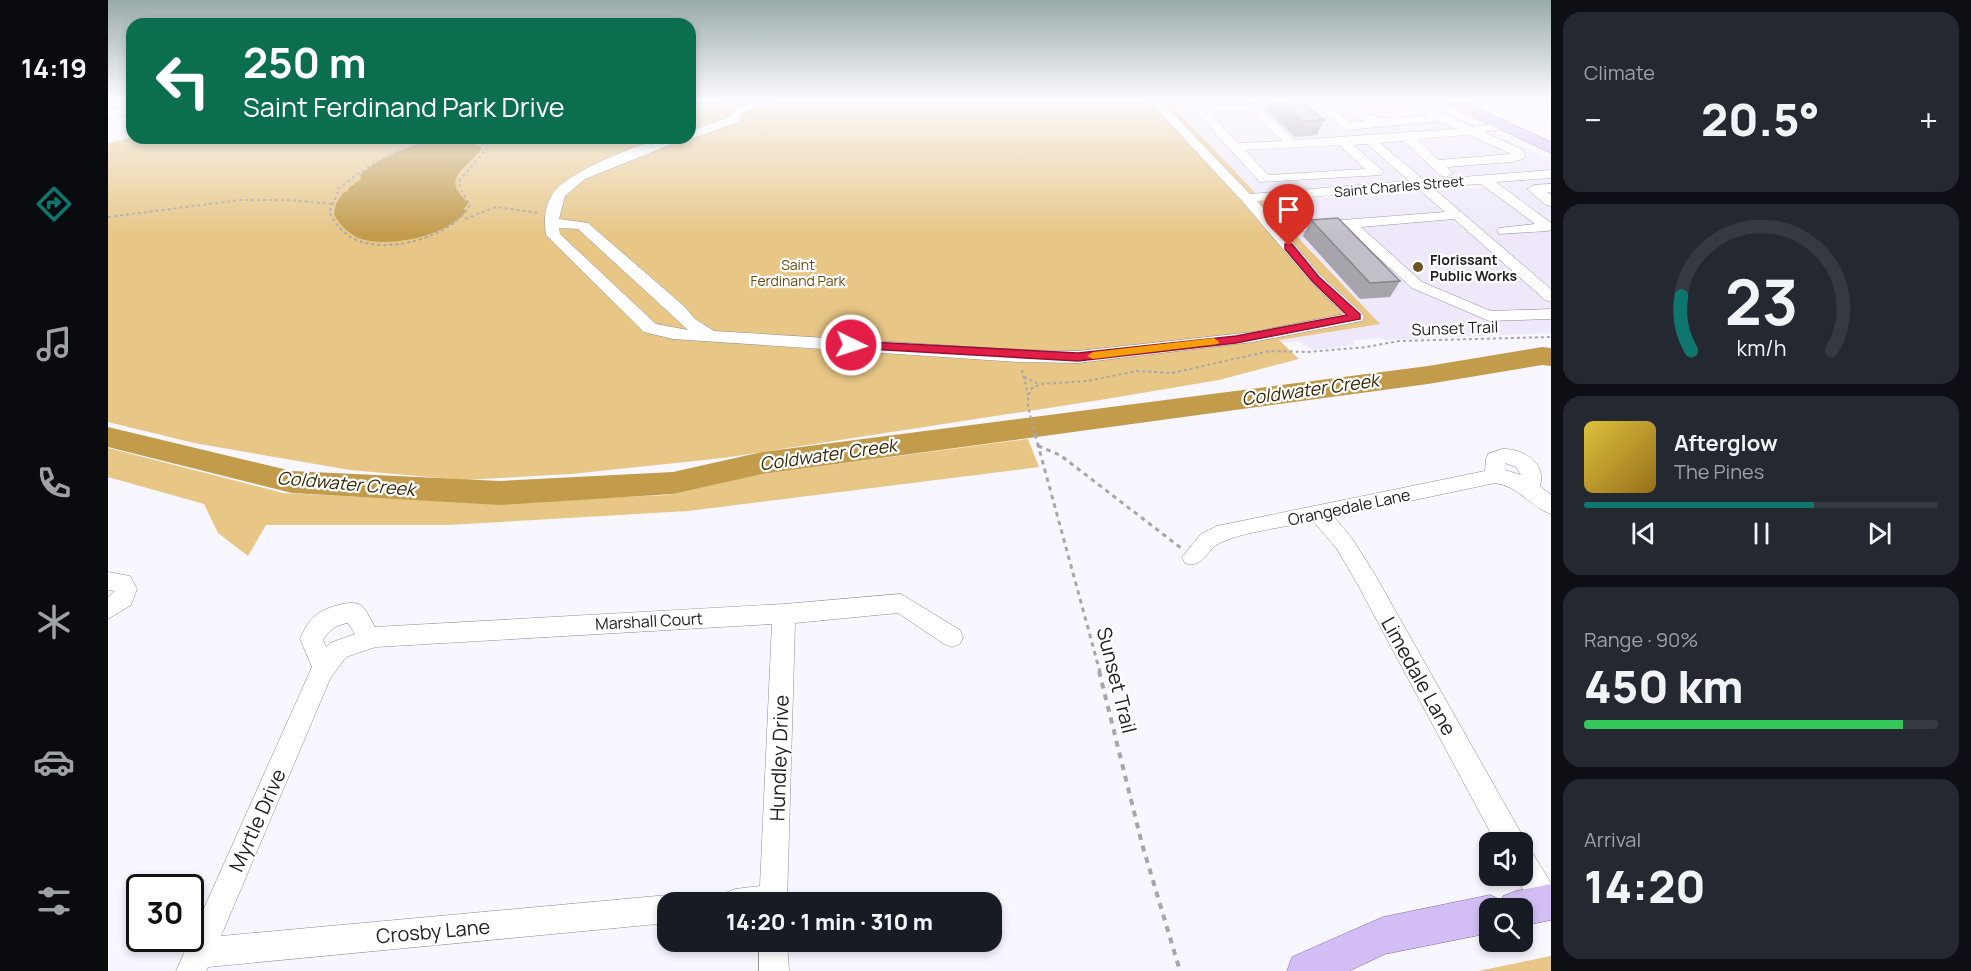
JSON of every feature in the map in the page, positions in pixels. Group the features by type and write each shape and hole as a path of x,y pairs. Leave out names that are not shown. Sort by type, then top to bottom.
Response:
{"main road":[{"path":"1306,971 1383,936 1479,916"}],"street":[{"path":"661,145 611,163 569,183 559,194 551,218 553,235 650,328 673,334 1019,356 1078,357 1260,336 1356,317 1316,279 1275,230 1197,145"},
{"path":"1235,147 1258,145"},
{"path":"1235,147 1265,179 1376,172 1344,145"},
{"path":"1376,145 1551,297"},
{"path":"1416,145 1454,181"},
{"path":"1428,145 1450,158 1519,156"},
{"path":"1505,145 1519,153 1519,156"},
{"path":"1436,164 1519,156"},
{"name":"Saint Charles Street","path":"1246,198 1551,174"},
{"path":"1484,179 1549,227"},
{"path":"1500,191 1551,188"},
{"path":"1534,189 1551,202"},
{"path":"1275,230 1457,215"},
{"path":"551,218 558,225 583,226 679,311 689,324 708,335"},
{"path":"1349,224 1417,285 1489,316 1551,314"},
{"path":"1504,231 1549,227"},
{"name":"Orangedale Lane","path":"1192,556 1208,540 1224,532 1319,513 1513,481 1551,506"},
{"name":"Limedale Lane","path":"1319,513 1344,543 1366,579 1504,832"},
{"path":"108,581 122,582 126,589 123,598 108,609"},
{"name":"Marshall Court","path":"331,659 370,639 784,614 901,603 952,637"},
{"path":"331,659 311,639 319,623 337,615 354,613 370,639"},
{"name":"Hundley Drive","path":"773,892 784,614"},
{"name":"Myrtle Drive","path":"194,962 331,659"},
{"path":"1531,886 1538,905"},
{"name":"Crosby Lane","path":"194,962 657,910"},
{"path":"774,952 774,971"}],"path":[{"path":"411,145 385,155 351,177 337,190 338,193 329,212 339,228 360,241 375,243 423,238 495,207 551,218"},
{"path":"463,220 467,216 470,205 460,188 459,181 487,148 484,145"},
{"path":"108,217 241,201 287,200 332,204"},
{"name":"Sunset Trail","path":"1024,377 1041,384 1087,381 1137,371 1172,374 1270,351 1306,352 1399,342 1551,337"},
{"name":"Sunset Trail","path":"1019,356 1028,395 1028,406 1090,633 1142,844 1180,971"},
{"path":"1028,395 1032,388 1041,384"},
{"path":"1038,444 1060,455 1192,556"}],"shaded area":[{"path":"417,145 477,145 482,148 460,171 455,182 460,194 468,203 464,209 466,211 446,227 417,238 387,242 361,239 339,222 334,214 336,204 343,193 361,179 360,175 380,161"},
{"path":"1202,145 1519,145 1551,160 1551,202 1523,182 1551,203 1551,333 1353,340 1355,345 1313,350 1299,341 1247,346 1237,204 1476,188 1516,183 1255,201"}],"green space":[{"name":"Saint Ferdinand Park","path":"108,145 1210,145 1380,324 1279,340 1299,359 1219,380 723,458 571,474 463,480 350,470 194,443 108,422"},
{"path":"1028,439 1039,467 688,511 448,525 266,525 248,556 218,533 204,504 108,477 108,448 283,493 483,503 669,495 755,475"},
{"path":"1551,956 1551,971 1478,971"}],"building":[{"path":"1338,218 1400,281 1370,283 1311,220"}],"waterway":[{"name":"Coldwater Creek","path":"108,437 292,482 500,493 673,483 762,463 1428,375 1542,356 1551,357"}],"slow traffic":[{"path":"1093,356 1214,342"}],"place":[{"name":"Florissant Public Works","path":"1418,267"}],"route":[{"path":"851,345 1019,356 1078,357 1266,335 1356,317 1316,279 1289,246"}]}
